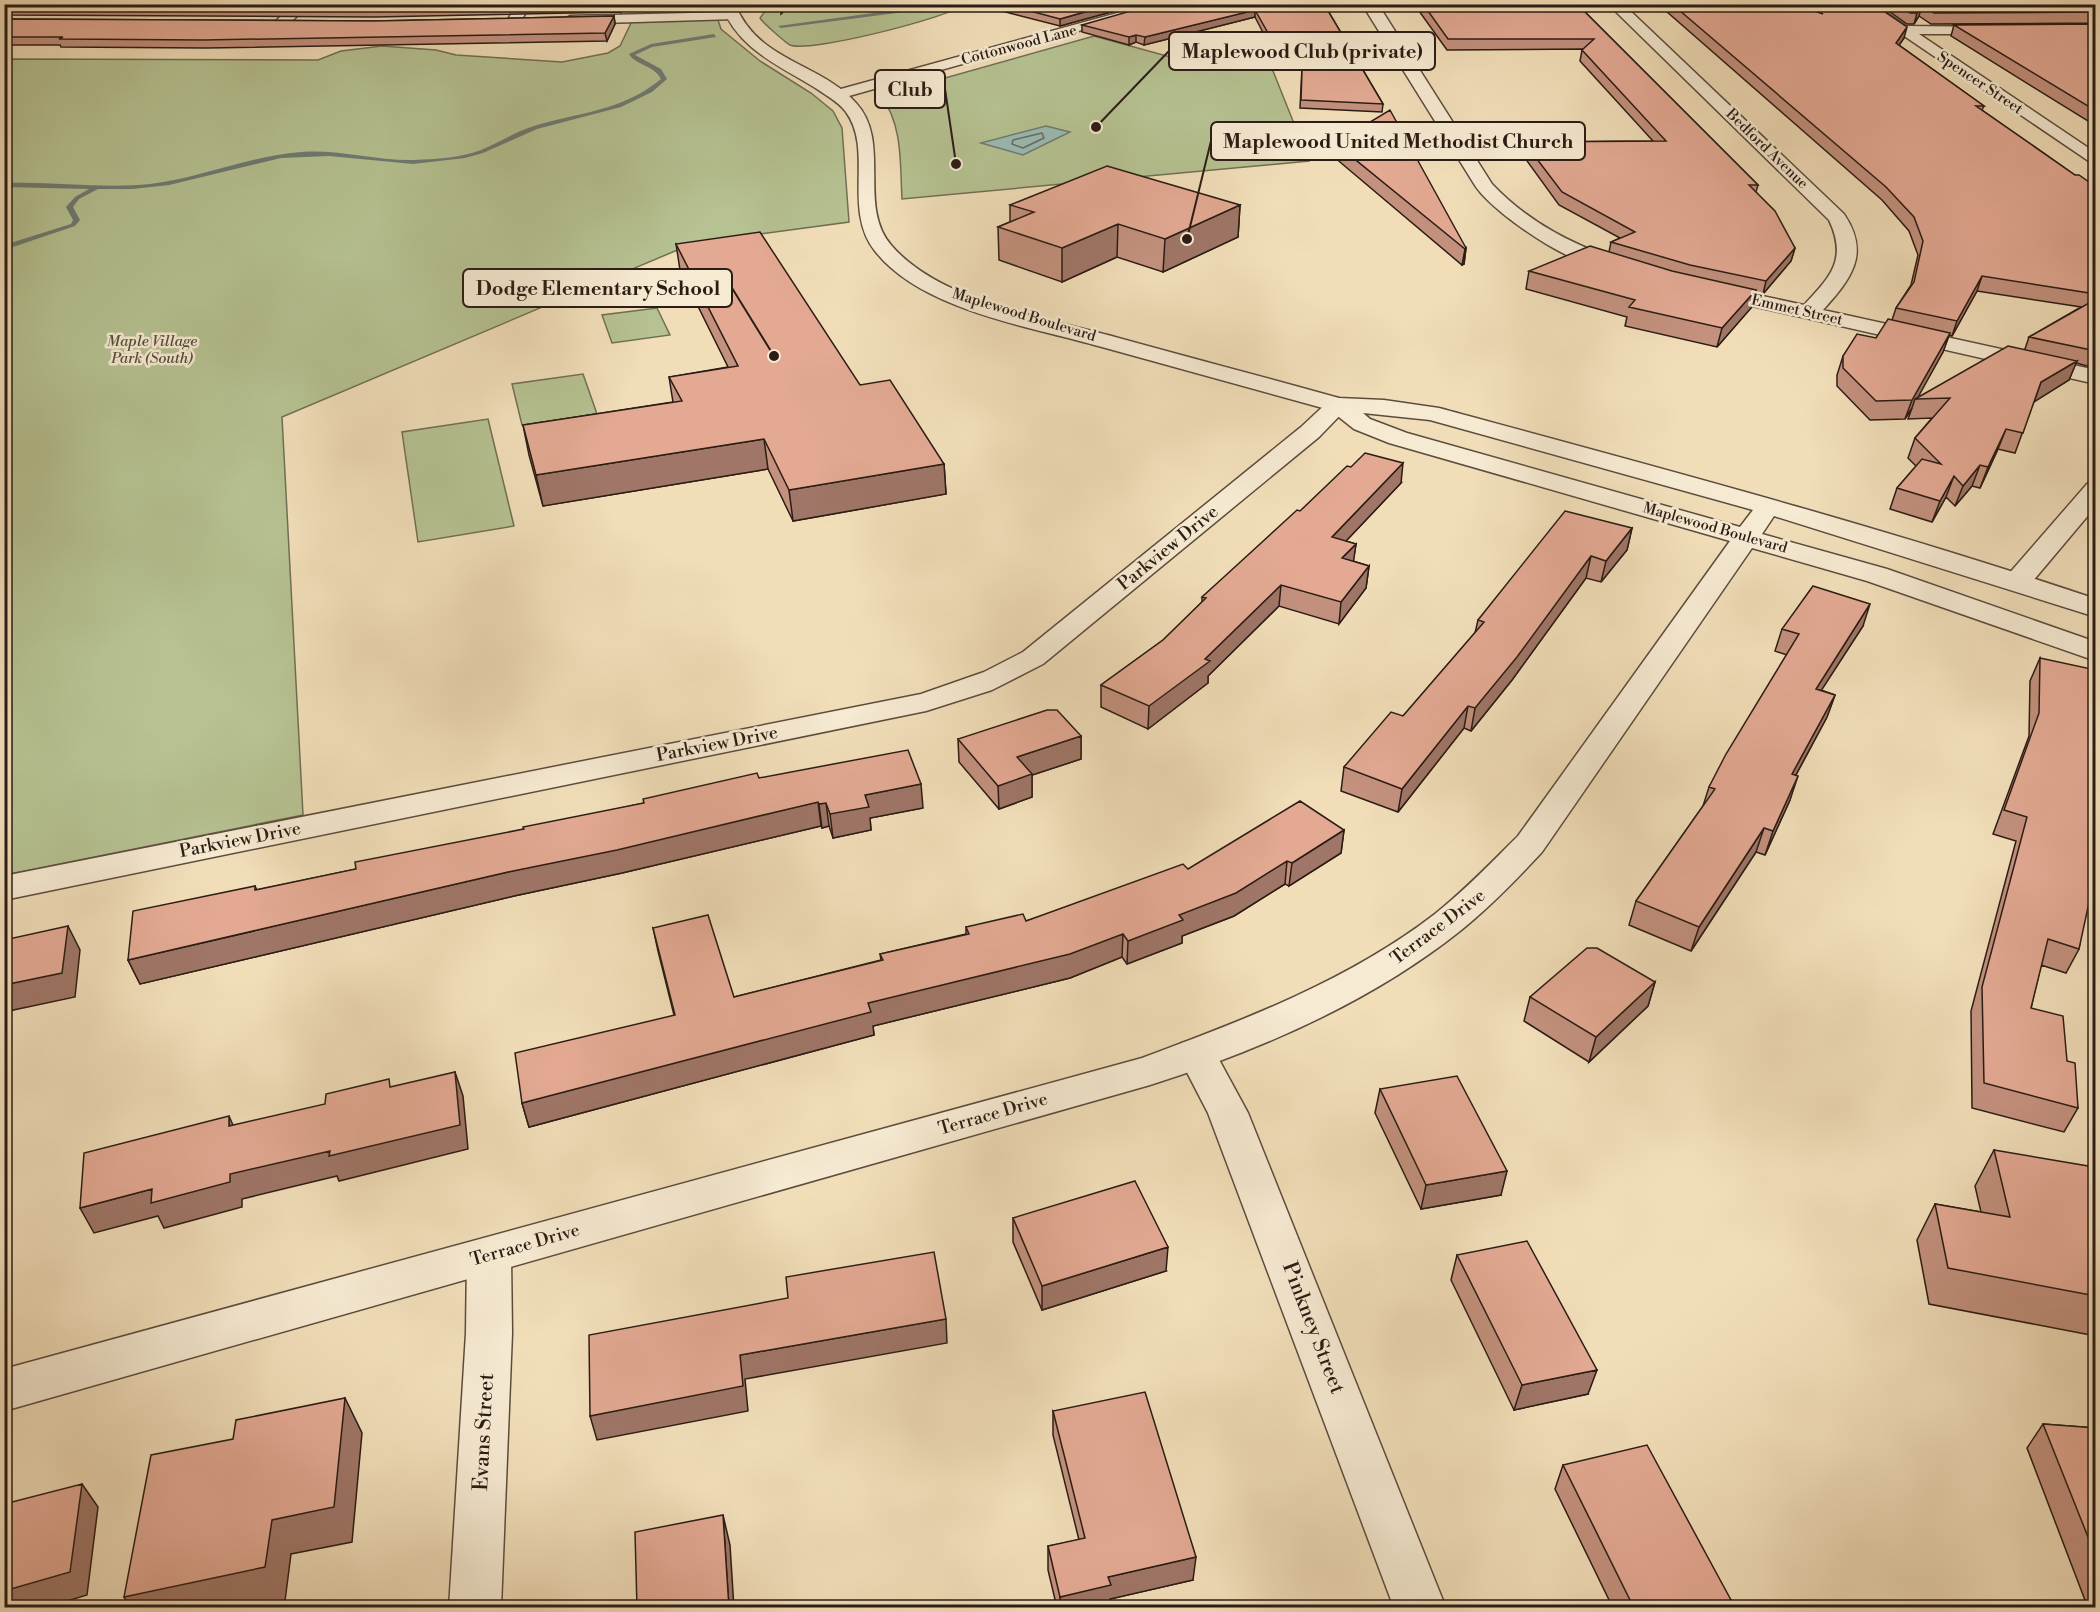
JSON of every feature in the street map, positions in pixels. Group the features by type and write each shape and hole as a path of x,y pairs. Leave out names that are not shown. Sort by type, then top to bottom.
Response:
{"street":[{"path":"302,4 276,23 305,23"},
{"path":"524,4 508,21 534,21"},
{"name":"Cottonwood Lane","path":"836,95 1167,4"},
{"path":"1369,4 1485,187 1497,201 1515,217 1560,244 1640,273"},
{"name":"Bedford Avenue","path":"1615,4 1837,218 1847,238 1848,261 1839,279 1809,313"},
{"name":"Spencer Street","path":"1864,4 2096,161"},
{"path":"556,20 729,10"},
{"name":"Maplewood Boulevard","path":"729,10 755,44 836,95 855,111 861,123 868,210 872,230 893,258 920,277 963,298 1338,405 1384,406 1431,413 1769,505 2096,609"},
{"path":"1902,30 2016,29"},
{"name":"Emmet Street","path":"1697,288 2096,377"},
{"name":"Maplewood Boulevard","path":"1338,405 1362,424 1398,438 1887,578 2096,652"},
{"name":"Parkview Drive","path":"4,888 926,702 985,683 1004,676 1033,658 1310,432 1338,405"},
{"path":"2017,582 2096,489"},
{"name":"Terrace Drive","path":"4,1390 1150,1070 1315,1005 1387,966 1437,932 1498,881 1530,844 1769,505"},
{"name":"Pinkney Street","path":"1196,1053 1228,1113 1420,1608"},
{"name":"Evans Street","path":"475,1608 489,1333 489,1256"}],"green space":[{"path":"801,5 964,5 932,18 878,33 802,46 790,45 760,18 766,10"},
{"name":"Maple Village Park (South)","path":"718,20 721,29 760,61 811,93 833,111 842,128 849,222 694,243 282,417 303,815 5,875 5,59 318,60 341,51 382,46 436,50 456,55 562,62 608,53 620,46 632,21"},
{"path":"1094,36 1203,66 1271,66 1309,161 902,199 897,132 888,107 881,96"},
{"path":"657,308 670,335 612,343 602,315"},
{"path":"583,374 597,414 522,425 512,384"},
{"path":"488,419 514,526 418,542 402,432"}],"water":[{"path":"1046,126 1070,132 1023,155 981,143"}],"building":[{"path":"4,4 604,4 373,9 4,7"},
{"path":"1004,4 1113,4 1060,19"},
{"path":"1155,4 1324,4 1383,104 1301,100 1303,40 1272,40 1255,10 1145,37 1136,35 1129,37 1082,25"},
{"path":"1423,4 1577,4 1758,185 1749,185 1775,211 1795,248 1766,281 1690,265 1611,242 1635,232 1562,192 1524,142 1666,141 1582,50 1594,39 1448,39"},
{"path":"1672,4 1794,4 1823,14 1809,4 1873,4 1907,27 1896,43 1984,106 1976,106 2075,175 2079,175 2096,187 2096,294 1982,276 1957,321 1896,308 1914,282 1923,241 1914,217 1886,187"},
{"path":"1898,4 2096,4 2096,12 1934,13 1922,5 1917,13 1910,13"},
{"path":"614,16 605,33 204,40 4,37 4,19 373,21"},
{"path":"2096,24 2096,111 1954,25"},
{"path":"1390,110 1466,248 1465,249 1335,143"},
{"path":"1107,166 1240,205 1165,239 1118,224 1062,248 998,227 1034,212 1010,205"},
{"path":"760,232 860,385 890,380 944,464 789,490 764,439 536,475 523,425 682,401 669,377 738,366 676,244"},
{"path":"1590,246 1672,271 1756,290 1722,328 1629,307 1635,300 1529,271"},
{"path":"2096,299 2096,351 2029,337"},
{"path":"1888,319 1950,333 1912,400 1876,401 1843,368 1843,356 1857,334 1876,338"},
{"path":"2008,346 2077,361 2041,382 2023,433 2006,429 1988,467 1980,465 1963,486 1954,476 1940,501 1897,488 1922,459 1941,464 1915,438 1950,398 1915,399"},
{"path":"1365,453 1403,463 1332,537 1356,544 1342,558 1369,566 1341,602 1281,585 1205,659 1210,661 1149,706 1101,685 1163,640 1206,598 1202,597 1297,510 1300,511 1347,466 1351,467"},
{"path":"1565,511 1632,528 1606,561 1591,556 1517,657 1475,708 1468,706 1402,789 1344,767 1391,712 1403,716 1484,622 1478,620"},
{"path":"1813,586 1870,604 1816,689 1835,695 1792,774 1798,776 1773,831 1764,828 1699,927 1636,901 1715,789 1709,787 1726,754 1799,634 1782,629"},
{"path":"2040,658 2096,670 2096,861 2089,883 2093,884 2079,949 2048,939 2031,1008 2063,1016 2067,1061 2075,1063 2078,1108 1984,1083 1982,987 2027,817 2004,810 2039,713"},
{"path":"1047,710 1057,710 1081,736 1017,757 1032,774 998,786 958,739"},
{"path":"908,750 921,784 865,795 869,807 830,814 826,803 819,804 818,802 617,850 508,872 128,960 133,911 255,886 255,890 356,869 355,862 644,803 643,799 757,773 759,778"},
{"path":"1300,801 1344,830 1292,863 1287,861 1236,893 1179,915 1183,920 1128,941 1123,934 1070,954 868,1003 871,1012 522,1103 515,1053 675,1015 653,928 708,915 734,997 883,960 880,954 969,934 966,927 1023,914 1026,921 1183,864 1188,869"},
{"path":"68,926 62,973 4,985 4,940"},
{"path":"1587,948 1597,948 1655,982 1596,1037 1530,997"},
{"path":"455,1072 460,1125 329,1156 330,1151 230,1174 230,1182 151,1203 152,1189 80,1208 84,1153 229,1116 229,1126 325,1104 326,1094 389,1079 390,1087"},
{"path":"1457,1076 1507,1171 1426,1185 1380,1089"},
{"path":"1994,1150 2088,1166 2096,1192 2096,1296 1948,1268 1935,1204 2010,1217"},
{"path":"1135,1181 1168,1247 1042,1286 1013,1218"},
{"path":"1527,1241 1597,1370 1522,1385 1457,1255"},
{"path":"934,1252 946,1319 740,1355 743,1386 590,1416 589,1335 788,1298 786,1277"},
{"path":"1145,1392 1196,1557 1108,1577 1111,1585 1060,1597 1048,1546 1085,1538 1053,1411"},
{"path":"345,1398 334,1507 272,1520 265,1567 124,1597 151,1455 233,1439 236,1420"},
{"path":"2043,1424 2096,1428 2096,1557"},
{"path":"1647,1445 1731,1600 1702,1608 1634,1608 1563,1465"},
{"path":"82,1484 70,1572 4,1591 4,1504"},
{"path":"723,1515 729,1608 637,1608 635,1532"}],"waterway":[{"path":"781,26 904,10 919,4"},
{"path":"4,185 113,188 150,186 281,156 314,153 399,162 465,156 481,152 535,128 603,111 635,99 650,91 664,79 659,70 631,55 651,46 714,36"},
{"path":"4,248 73,225 77,220 69,207 77,198 95,188"}],"place":[{"name":"Maplewood Club (private)","path":"1096,127"},
{"name":"Club","path":"956,164"},
{"name":"Maplewood United Methodist Church","path":"1187,239"},
{"name":"Dodge Elementary School","path":"774,356"}]}
